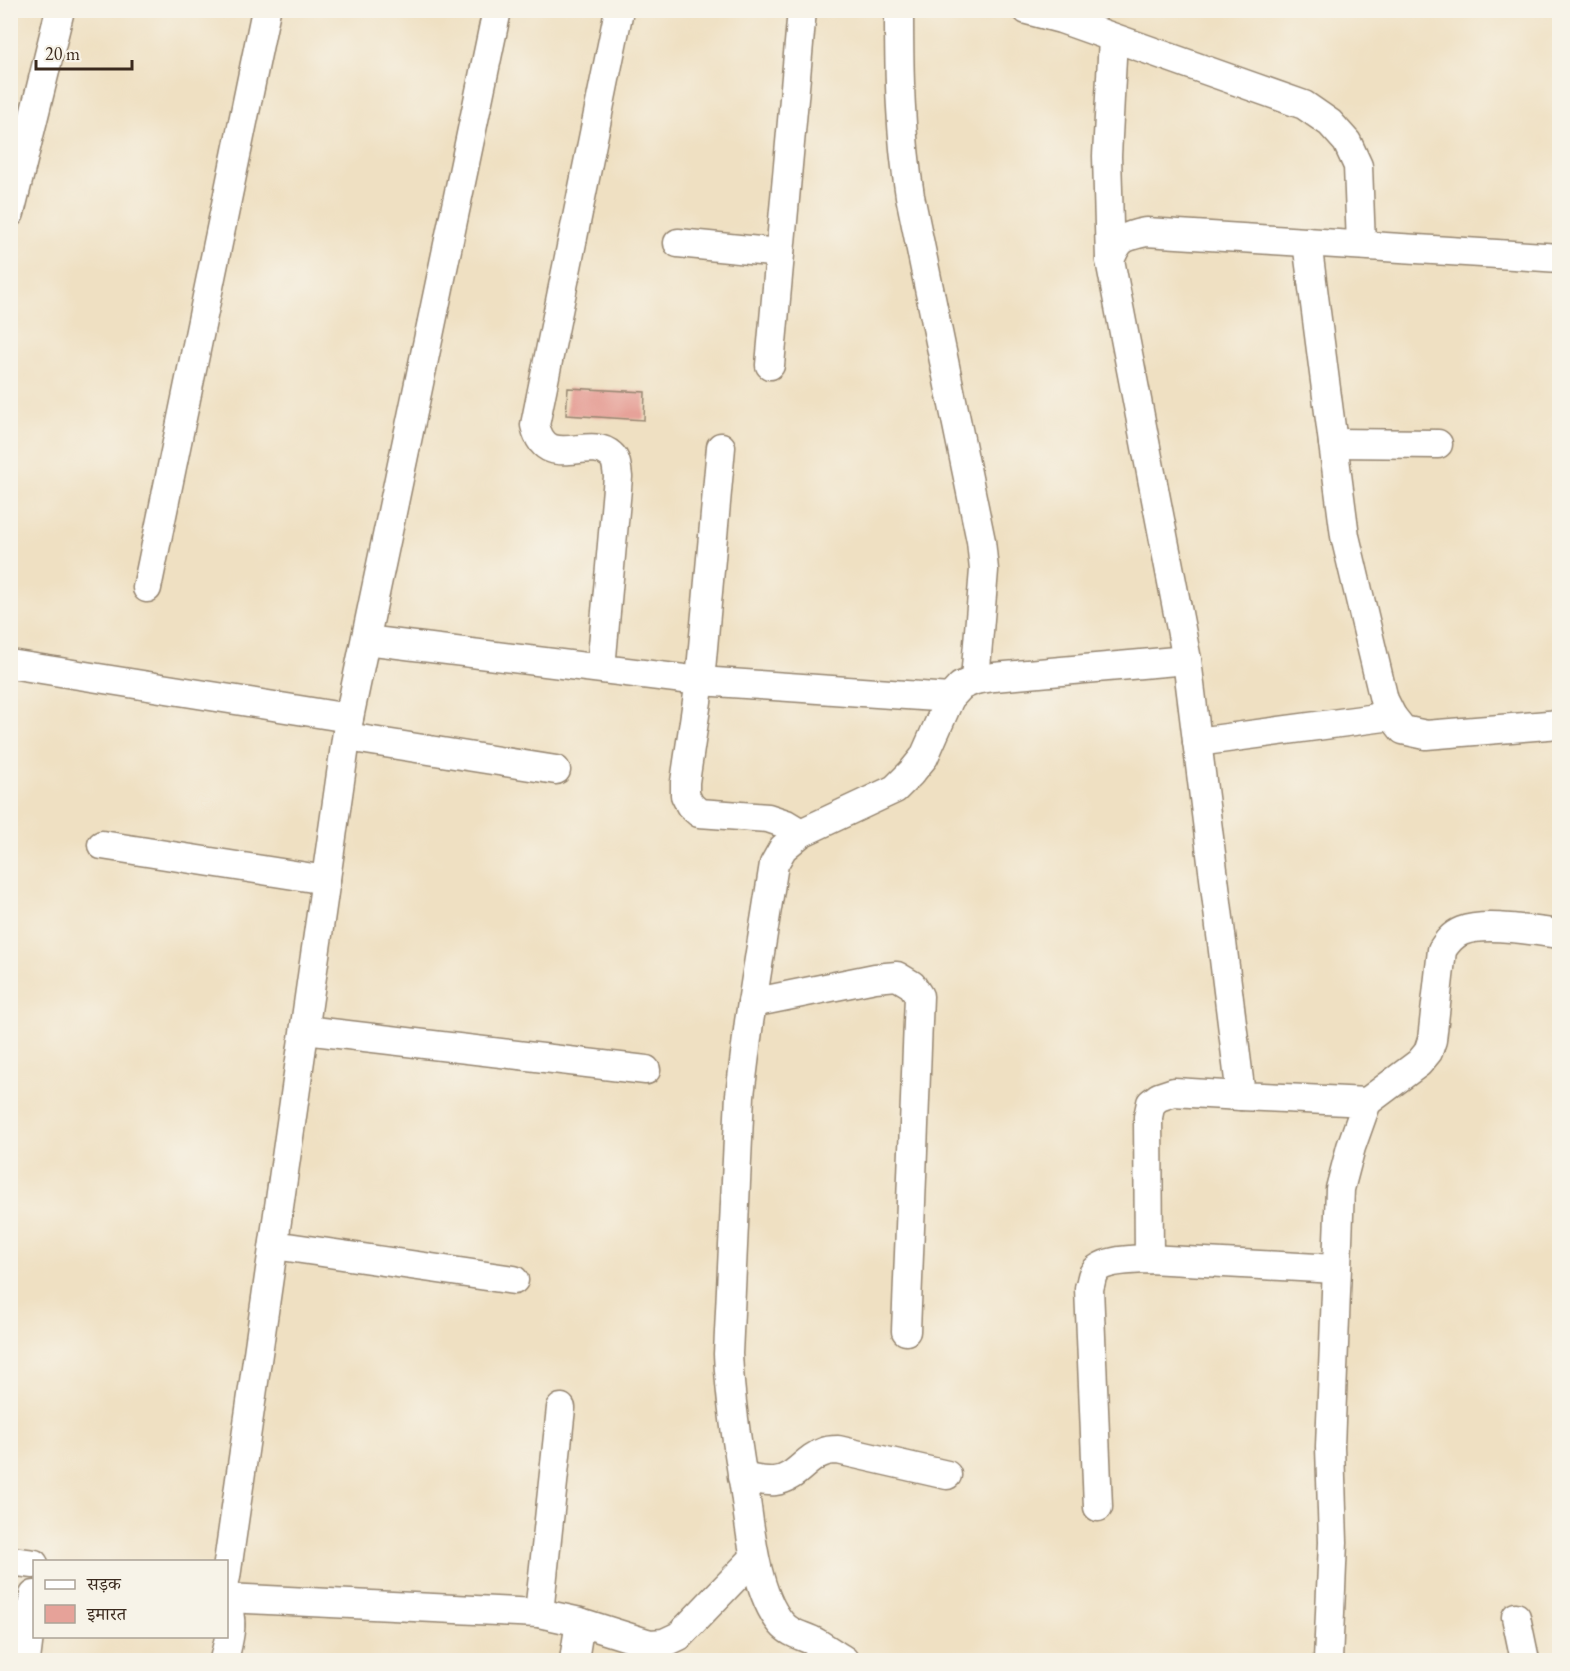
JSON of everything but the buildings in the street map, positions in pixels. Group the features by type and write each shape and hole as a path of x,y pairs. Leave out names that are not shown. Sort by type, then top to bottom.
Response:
{"street":[{"path":"10,213 22,117 60,10"},
{"path":"147,588 266,10"},
{"path":"228,1563 348,728 497,10"},
{"path":"601,668 618,477 616,463 611,454 599,449 555,450 544,445 538,437 535,425 619,10"},
{"path":"770,365 802,10"},
{"path":"899,10 900,98 904,159 984,570 975,680"},
{"path":"1028,11 1113,38 1304,105 1330,123 1347,142 1358,166 1360,245"},
{"path":"1113,38 1107,156 1110,260 1187,660 1241,1096"},
{"path":"1110,260 1117,244 1129,236 1146,232 1560,258"},
{"path":"1307,242 1345,536 1384,700 1392,716 1403,730 1426,735 1560,724"},
{"path":"678,243 780,253"},
{"path":"1333,443 1438,444"},
{"path":"721,447 700,681 685,795 690,805 699,813 768,818 786,824 801,833"},
{"path":"366,640 700,681 950,698"},
{"path":"844,1660 815,1642 795,1635 781,1623 762,1587 754,1558 732,1412 728,1353 740,1095 774,864 783,848 801,833 895,789 924,757 950,698 961,686 975,680 1187,660"},
{"path":"10,664 556,770"},
{"path":"1197,742 1392,716"},
{"path":"102,845 326,880"},
{"path":"1328,1660 1333,1542 1330,1447 1336,1269 1340,1189 1351,1147 1367,1102 1419,1063 1428,1052 1432,1040 1442,950 1450,939 1462,931 1488,927 1560,934"},
{"path":"752,1003 875,978 897,976 912,985 919,996 906,1331"},
{"path":"305,1030 646,1070"},
{"path":"1149,1259 1148,1116 1150,1103 1174,1092 1367,1102"},
{"path":"274,1245 514,1280"},
{"path":"1098,1506 1089,1288 1094,1273 1102,1265 1149,1259 1336,1269"},
{"path":"539,1613 561,1408"},
{"path":"742,1477 781,1480 797,1472 815,1456 826,1451 838,1450 947,1475"},
{"path":"228,1598 539,1613 580,1622 650,1644 664,1643 679,1636 754,1558"},
{"path":"10,1561 33,1564"},
{"path":"26,1660 33,1603"},
{"path":"224,1660 230,1630 228,1610"},
{"path":"1516,1617 1525,1660"},
{"path":"574,1660 580,1622"}]}
